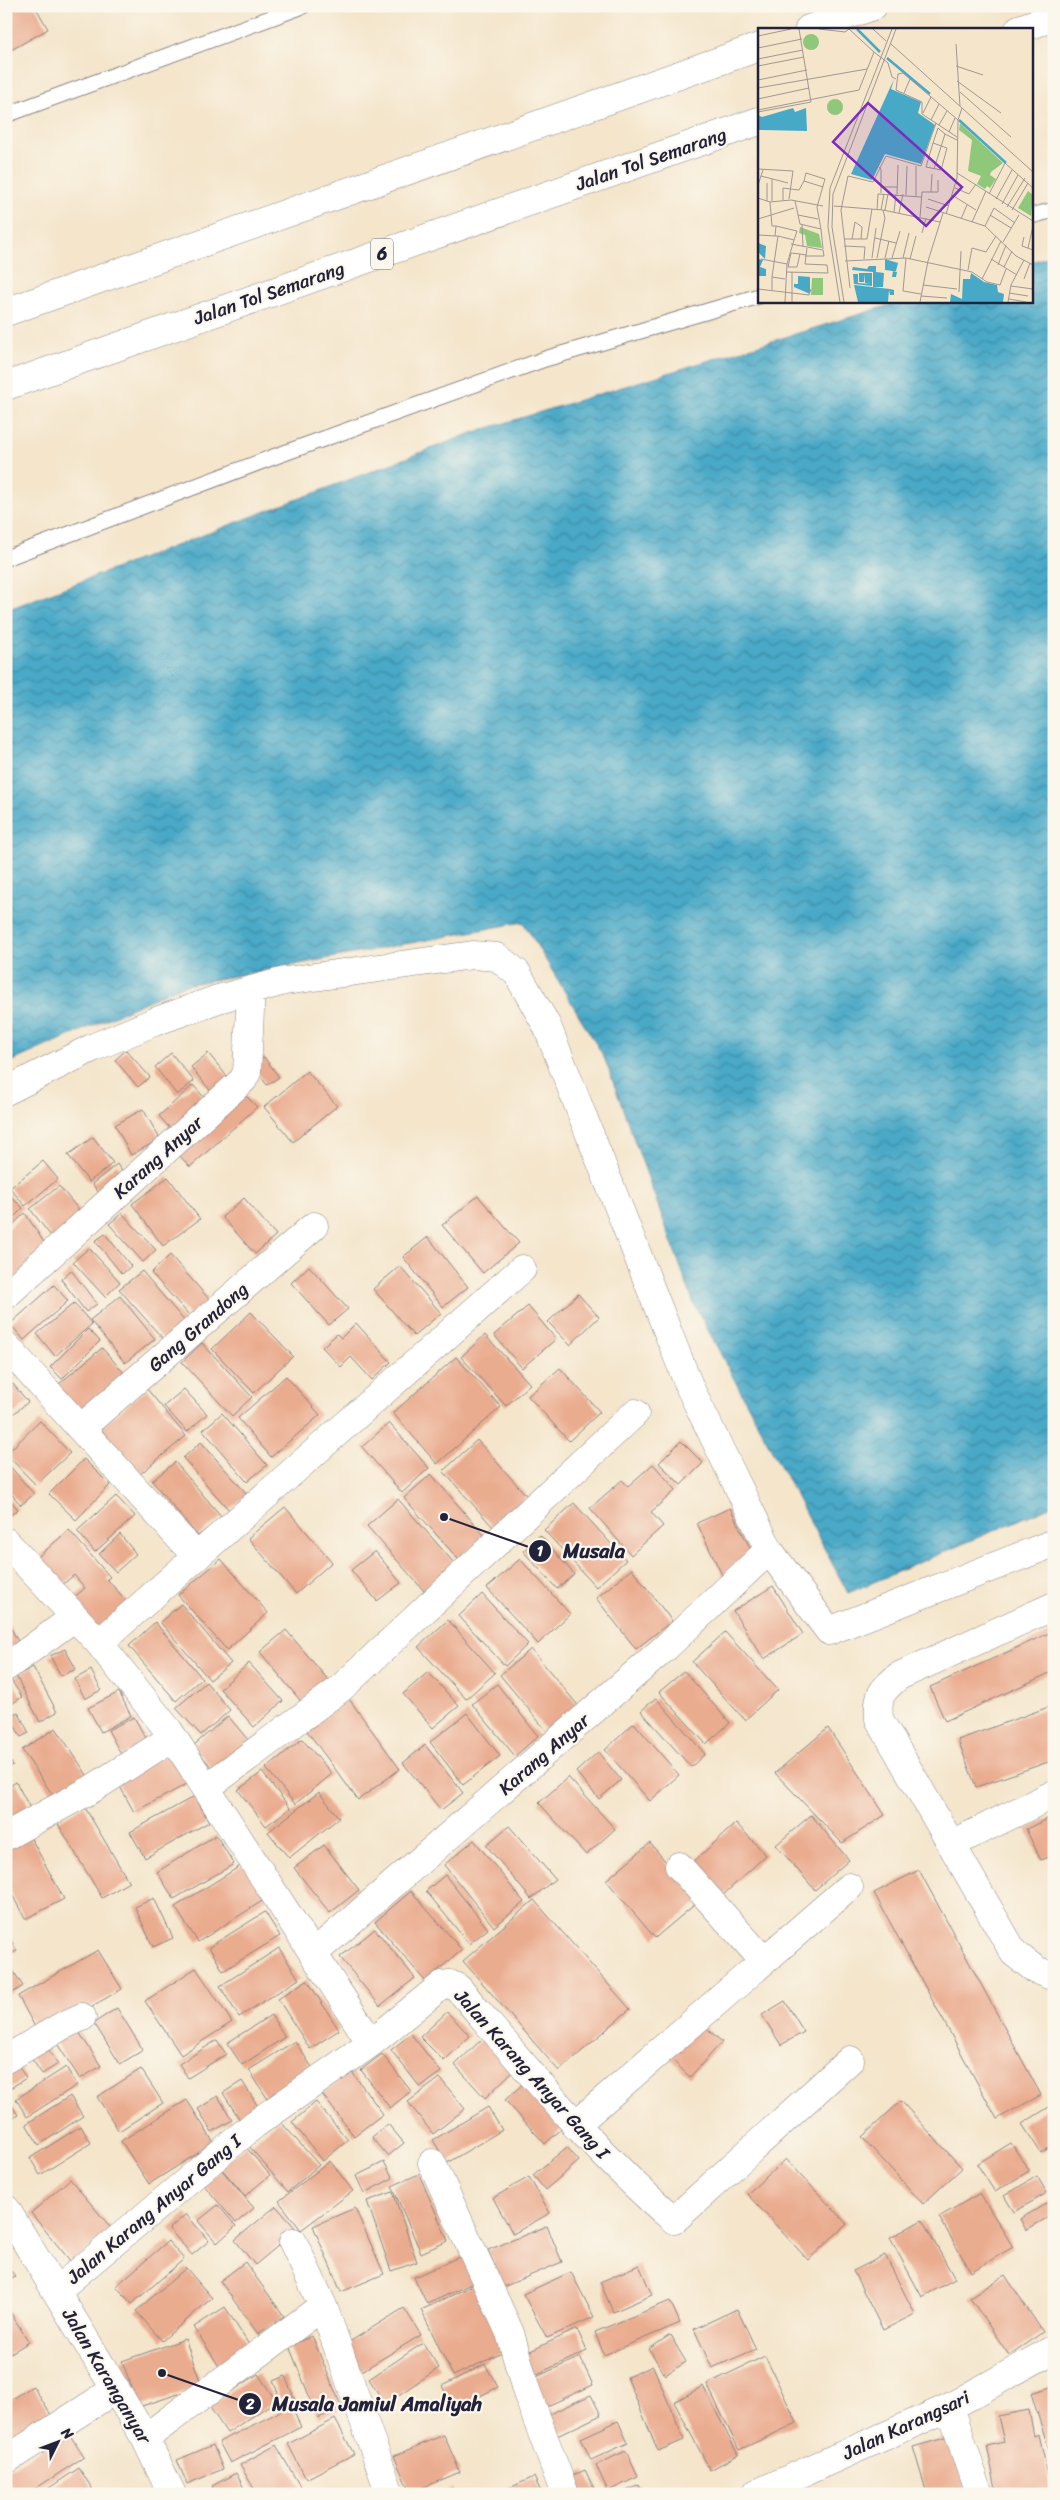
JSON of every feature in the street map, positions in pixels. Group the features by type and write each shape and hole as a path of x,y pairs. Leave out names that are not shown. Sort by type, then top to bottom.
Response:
{"main road":[{"path":"812,28 873,6"},
{"path":"1022,28 1054,17"},
{"path":"6,312 758,47"},
{"name":"Jalan Tol Semarang","path":"6,386 758,121"},
{"path":"6,1091 92,1048 154,1022 251,990 286,981 473,955 497,957 517,974 547,1026 690,1388 769,1550 828,1631 1054,1543"},
{"name":"Karang Anyar","path":"6,1295 246,1077 251,990"},
{"name":"Gang Grandong","path":"81,1428 314,1226"},
{"path":"99,1643 522,1269"},
{"path":"6,1346 196,1556"},
{"path":"206,1788 340,1689 635,1413"},
{"path":"6,1542 99,1643 173,1737 371,2043"},
{"name":"Karang Anyar","path":"314,1954 644,1667 769,1550"},
{"path":"1054,1606 900,1676 885,1688 877,1700 879,1719 1014,1953 1036,1970 1054,1977"},
{"path":"6,1667 75,1617"},
{"path":"6,1836 92,1789 173,1737"},
{"path":"952,1844 1054,1794"},
{"path":"679,1866 764,1961"},
{"path":"575,2125 849,1887"},
{"name":"Jalan Karang Anyar Gang I","path":"56,2291 255,2124 371,2043 442,1985 450,1984 458,1988 575,2125 632,2184 674,2220 850,2060"},
{"path":"6,2059 62,2026 82,2017"},
{"path":"432,2163 510,2333 526,2390 565,2494"},
{"name":"Jalan Karanganyar","path":"6,2209 145,2438 172,2494"},
{"path":"294,2242 323,2306 390,2494"},
{"path":"145,2438 323,2306"},
{"name":"Jalan Karangsari","path":"755,2494 805,2483 950,2407 1054,2349"},
{"path":"6,2460 116,2389"},
{"path":"950,2407 979,2494"}],"lane":[{"path":"6,115 302,6"},
{"path":"1032,216 1054,210"},
{"path":"6,558 267,459 545,359 758,296"}],"water":[{"path":"1054,255 1054,1505 848,1593 694,1304 604,1057 523,922 181,986 6,1064 6,610 472,433 900,302 1032,302 1032,262"}],"building":[{"path":"6,6 35,6 48,29 6,53"},
{"path":"126,1050 150,1077 138,1087 115,1060"},
{"path":"171,1053 194,1081 177,1095 155,1067"},
{"path":"208,1053 230,1080 213,1094 191,1067"},
{"path":"264,1057 279,1077 267,1085 252,1065"},
{"path":"307,1071 337,1106 293,1142 264,1107"},
{"path":"193,1085 209,1103 175,1134 159,1116"},
{"path":"242,1092 257,1107 190,1167 176,1152"},
{"path":"143,1109 160,1139 131,1155 115,1125"},
{"path":"93,1137 113,1163 89,1182 68,1155"},
{"path":"43,1161 58,1179 25,1206 10,1188"},
{"path":"117,1164 127,1179 103,1198 92,1184"},
{"path":"168,1177 200,1219 163,1246 132,1204"},
{"path":"59,1186 84,1216 54,1240 30,1209"},
{"path":"6,1192 23,1208 6,1225"},
{"path":"478,1196 519,1243 483,1273 442,1225"},
{"path":"244,1198 276,1235 255,1254 222,1217"},
{"path":"25,1213 49,1250 15,1280 6,1265 6,1231"},
{"path":"122,1213 156,1250 143,1262 109,1224"},
{"path":"105,1234 131,1266 122,1274 95,1241"},
{"path":"428,1237 468,1287 443,1307 403,1257"},
{"path":"89,1248 120,1282 105,1297 73,1262"},
{"path":"170,1255 209,1299 190,1316 151,1273"},
{"path":"309,1266 348,1309 329,1325 291,1283"},
{"path":"400,1266 441,1313 414,1336 373,1289"},
{"path":"71,1270 97,1304 86,1312 61,1279"},
{"path":"142,1271 186,1323 165,1341 119,1289"},
{"path":"54,1285 68,1301 24,1340 10,1324"},
{"path":"578,1294 599,1317 570,1345 548,1322"},
{"path":"120,1296 155,1339 125,1363 90,1320"},
{"path":"74,1303 92,1324 55,1356 37,1334"},
{"path":"528,1306 556,1339 522,1368 494,1335"},
{"path":"251,1312 293,1356 254,1393 212,1349"},
{"path":"356,1323 391,1362 372,1380 351,1357 341,1367 322,1347 337,1334 341,1338"},
{"path":"88,1329 100,1341 62,1379 50,1367"},
{"path":"485,1335 530,1384 506,1406 461,1357"},
{"path":"202,1343 252,1397 232,1416 182,1362"},
{"path":"102,1348 126,1375 78,1416 54,1388"},
{"path":"456,1357 501,1407 437,1464 393,1413"},
{"path":"560,1368 600,1412 569,1441 528,1396"},
{"path":"6,1372 12,1379 6,1384"},
{"path":"286,1376 320,1415 271,1457 238,1418"},
{"path":"13,1384 28,1402 6,1420 6,1391"},
{"path":"147,1389 186,1436 139,1475 100,1428"},
{"path":"184,1389 207,1414 187,1432 164,1406"},
{"path":"222,1413 267,1465 247,1482 203,1430"},
{"path":"40,1421 70,1453 36,1485 6,1454"},
{"path":"389,1423 429,1468 402,1493 362,1447"},
{"path":"477,1440 527,1496 493,1527 443,1471"},
{"path":"681,1441 703,1463 681,1485 659,1463"},
{"path":"201,1442 247,1494 229,1510 183,1458"},
{"path":"84,1459 110,1485 76,1520 49,1494"},
{"path":"175,1462 222,1517 198,1536 152,1481"},
{"path":"8,1464 34,1494 21,1505 6,1488"},
{"path":"653,1464 676,1490 651,1512 663,1526 631,1555 590,1508 622,1480 628,1486"},
{"path":"431,1474 485,1536 458,1559 404,1498"},
{"path":"6,1496 18,1509 6,1519"},
{"path":"116,1496 135,1516 95,1552 77,1531"},
{"path":"398,1499 455,1564 424,1591 367,1526"},
{"path":"574,1503 626,1560 596,1587 544,1530"},
{"path":"285,1507 332,1562 296,1594 248,1538"},
{"path":"730,1508 756,1560 723,1577 697,1523"},
{"path":"69,1530 110,1577 107,1579 129,1604 97,1632 70,1601 85,1588 74,1575 56,1590 32,1562"},
{"path":"120,1534 136,1554 116,1572 99,1554"},
{"path":"540,1535 574,1574 557,1589 523,1551"},
{"path":"375,1551 401,1583 377,1601 351,1570"},
{"path":"221,1559 268,1613 227,1650 178,1595"},
{"path":"520,1559 570,1614 538,1644 487,1588"},
{"path":"632,1569 672,1621 636,1649 596,1598"},
{"path":"773,1586 803,1634 764,1659 733,1611"},
{"path":"482,1594 528,1644 505,1666 459,1616"},
{"path":"181,1604 231,1663 210,1680 160,1622"},
{"path":"6,1619 22,1649 6,1657"},
{"path":"448,1620 495,1673 466,1699 418,1647"},
{"path":"155,1622 202,1678 176,1701 129,1646"},
{"path":"286,1630 330,1682 304,1705 260,1652"},
{"path":"1054,1631 1054,1671 945,1721 930,1687"},
{"path":"725,1632 778,1690 745,1720 692,1662"},
{"path":"65,1649 76,1669 61,1676 50,1656"},
{"path":"531,1649 581,1709 550,1735 500,1675"},
{"path":"249,1663 283,1701 254,1727 220,1689"},
{"path":"33,1667 57,1712 40,1722 16,1676"},
{"path":"91,1670 101,1690 85,1699 75,1679"},
{"path":"684,1671 730,1723 706,1744 659,1692"},
{"path":"428,1672 459,1706 433,1728 403,1694"},
{"path":"11,1680 22,1697 6,1708 6,1683"},
{"path":"206,1682 230,1710 201,1735 176,1708"},
{"path":"497,1684 538,1736 515,1756 472,1704"},
{"path":"119,1692 131,1716 101,1732 88,1708"},
{"path":"656,1698 705,1754 691,1767 641,1711"},
{"path":"349,1699 400,1769 358,1800 307,1731"},
{"path":"1054,1705 1054,1760 976,1787 958,1740"},
{"path":"18,1712 29,1733 21,1737 9,1716"},
{"path":"467,1713 500,1756 463,1785 430,1742"},
{"path":"228,1716 249,1741 215,1771 193,1746"},
{"path":"134,1717 148,1742 122,1756 108,1730"},
{"path":"634,1723 679,1775 650,1801 605,1750"},
{"path":"56,1728 89,1778 56,1800 22,1750"},
{"path":"828,1728 885,1815 842,1843 775,1773"},
{"path":"302,1739 332,1774 295,1804 266,1768"},
{"path":"425,1745 463,1793 441,1810 403,1763"},
{"path":"598,1752 621,1780 599,1799 576,1772"},
{"path":"170,1753 187,1784 134,1812 117,1781"},
{"path":"6,1756 13,1765 6,1771"},
{"path":"262,1772 290,1808 266,1826 238,1790"},
{"path":"568,1777 615,1829 586,1855 539,1803"},
{"path":"16,1782 32,1812 6,1826 6,1788"},
{"path":"319,1792 339,1818 289,1858 268,1832"},
{"path":"195,1796 209,1822 145,1858 130,1832"},
{"path":"84,1806 129,1882 102,1898 57,1822"},
{"path":"811,1815 849,1860 815,1890 776,1845"},
{"path":"1054,1816 1054,1854 1041,1860 1026,1829"},
{"path":"736,1823 766,1855 721,1897 691,1864"},
{"path":"509,1826 555,1879 531,1899 486,1845"},
{"path":"27,1831 64,1899 25,1919 6,1883 6,1841"},
{"path":"216,1835 234,1864 174,1899 157,1872"},
{"path":"474,1840 524,1902 494,1927 444,1865"},
{"path":"650,1843 699,1901 655,1938 606,1880"},
{"path":"324,1845 359,1890 330,1913 294,1868"},
{"path":"245,1863 267,1898 198,1942 175,1907"},
{"path":"919,1870 1041,2095 997,2119 874,1893"},
{"path":"445,1875 488,1929 469,1944 426,1891"},
{"path":"411,1891 462,1950 425,1981 375,1922"},
{"path":"154,1898 173,1938 153,1947 135,1907"},
{"path":"534,1900 630,2009 559,2071 463,1961"},
{"path":"265,1912 280,1936 223,1971 209,1947"},
{"path":"375,1929 415,1978 380,2006 340,1957"},
{"path":"6,1931 17,1951 6,1956"},
{"path":"279,1948 299,1979 239,2017 220,1986"},
{"path":"98,1950 122,1989 40,2036 18,1996"},
{"path":"6,1960 23,1986 6,1997"},
{"path":"196,1968 232,2022 181,2055 145,2001"},
{"path":"307,1980 339,2030 310,2049 278,1999"},
{"path":"785,2001 804,2032 781,2045 762,2015"},
{"path":"117,2008 143,2050 120,2064 94,2023"},
{"path":"447,2012 470,2036 444,2061 420,2037"},
{"path":"271,2015 285,2037 242,2065 227,2043"},
{"path":"700,2022 722,2042 690,2077 668,2056"},
{"path":"75,2026 101,2066 80,2079 54,2039"},
{"path":"411,2034 441,2072 420,2087 391,2050"},
{"path":"484,2037 515,2069 485,2098 455,2065"},
{"path":"42,2040 58,2064 42,2074 26,2050"},
{"path":"217,2040 226,2054 188,2078 179,2064"},
{"path":"295,2041 313,2069 267,2098 249,2070"},
{"path":"382,2054 411,2091 390,2108 361,2070"},
{"path":"15,2061 26,2078 6,2091 6,2067"},
{"path":"66,2067 77,2085 27,2117 16,2099"},
{"path":"141,2069 163,2103 119,2131 97,2097"},
{"path":"352,2072 383,2114 354,2136 322,2094"},
{"path":"440,2078 465,2109 433,2134 408,2102"},
{"path":"242,2081 259,2108 240,2120 223,2093"},
{"path":"525,2082 565,2126 545,2144 505,2100"},
{"path":"70,2096 83,2116 39,2145 26,2124"},
{"path":"218,2096 232,2120 212,2132 198,2109"},
{"path":"187,2100 214,2143 149,2184 121,2141"},
{"path":"901,2101 962,2168 923,2204 862,2137"},
{"path":"316,2102 348,2140 323,2161 292,2122"},
{"path":"1054,2104 1054,2145 1041,2153 1022,2124"},
{"path":"12,2106 18,2115 6,2122 6,2109"},
{"path":"488,2107 502,2130 447,2163 433,2140"},
{"path":"279,2120 319,2165 288,2192 249,2146"},
{"path":"388,2124 404,2143 388,2156 372,2137"},
{"path":"81,2126 91,2143 40,2175 30,2158"},
{"path":"1011,2143 1029,2171 995,2192 977,2164"},
{"path":"245,2146 270,2175 245,2196 220,2167"},
{"path":"567,2147 579,2161 545,2190 533,2175"},
{"path":"786,2159 847,2224 808,2260 747,2194"},
{"path":"330,2161 353,2191 301,2230 279,2201"},
{"path":"384,2162 393,2178 364,2193 356,2176"},
{"path":"221,2169 254,2208 236,2223 203,2184"},
{"path":"419,2174 448,2241 421,2253 392,2186"},
{"path":"1037,2176 1047,2193 1014,2212 1004,2196"},
{"path":"529,2177 550,2213 513,2234 493,2198"},
{"path":"70,2179 112,2229 72,2263 31,2213"},
{"path":"393,2192 417,2262 391,2271 367,2201"},
{"path":"980,2193 1013,2247 971,2272 939,2217"},
{"path":"1054,2199 1054,2214 1026,2230 1020,2219"},
{"path":"218,2205 236,2226 217,2243 198,2221"},
{"path":"276,2206 297,2230 255,2265 235,2240"},
{"path":"355,2208 384,2274 341,2292 313,2226"},
{"path":"186,2214 209,2241 192,2255 169,2229"},
{"path":"922,2220 955,2279 922,2297 890,2238"},
{"path":"547,2226 562,2262 503,2287 488,2250"},
{"path":"168,2241 184,2259 132,2304 116,2286"},
{"path":"468,2253 480,2280 427,2304 414,2277"},
{"path":"885,2255 915,2314 883,2330 853,2271"},
{"path":"245,2262 284,2316 258,2334 220,2281"},
{"path":"6,2265 15,2276 6,2282"},
{"path":"639,2265 652,2295 613,2312 600,2282"},
{"path":"186,2268 212,2298 162,2341 136,2311"},
{"path":"571,2272 594,2317 547,2338 523,2294"},
{"path":"1005,2275 1043,2332 1009,2355 970,2298"},
{"path":"480,2282 511,2349 453,2376 421,2310"},
{"path":"670,2301 680,2323 604,2355 595,2332"},
{"path":"225,2307 251,2348 220,2368 194,2327"},
{"path":"404,2308 421,2335 362,2371 346,2344"},
{"path":"737,2309 756,2349 712,2368 694,2329"},
{"path":"10,2312 29,2342 6,2356 6,2314"},
{"path":"577,2329 587,2351 533,2376 524,2354"},
{"path":"670,2335 686,2362 665,2375 649,2349"},
{"path":"312,2336 342,2408 318,2418 289,2346"},
{"path":"185,2339 202,2386 139,2407 122,2361"},
{"path":"423,2343 439,2368 385,2404 369,2379"},
{"path":"765,2356 797,2423 739,2450 707,2384"},
{"path":"580,2357 593,2385 543,2408 530,2380"},
{"path":"485,2364 498,2387 454,2409 442,2386"},
{"path":"653,2366 684,2440 658,2451 627,2377"},
{"path":"258,2374 276,2401 227,2433 209,2406"},
{"path":"285,2376 295,2400 283,2405 273,2381"},
{"path":"33,2386 54,2420 6,2450 6,2403"},
{"path":"703,2386 738,2455 710,2470 674,2402"},
{"path":"1054,2386 1054,2463 1053,2463 1031,2393"},
{"path":"591,2395 601,2415 557,2436 547,2415"},
{"path":"291,2406 301,2427 230,2463 219,2442"},
{"path":"1029,2410 1034,2436 1039,2434 1052,2494 997,2494 987,2446 1004,2442 998,2416"},
{"path":"335,2419 354,2454 306,2479 288,2444"},
{"path":"618,2421 628,2443 591,2460 581,2438"},
{"path":"68,2432 84,2457 27,2494 17,2494 6,2477 6,2471"},
{"path":"444,2435 460,2472 410,2493 394,2456"},
{"path":"955,2435 972,2494 927,2494 913,2447"},
{"path":"213,2445 223,2469 187,2484 177,2460"},
{"path":"276,2445 301,2488 291,2494 257,2494 240,2465"},
{"path":"626,2451 638,2477 608,2491 596,2465"},
{"path":"79,2468 93,2490 88,2494 40,2494"},
{"path":"585,2470 597,2494 572,2494 565,2479"},
{"path":"236,2473 247,2494 216,2494 212,2486"},
{"path":"534,2477 542,2494 496,2494"},
{"path":"639,2485 643,2494 620,2494"},
{"path":"452,2488 455,2494 440,2494"}],"place":[{"name":"Musala","path":"444,1517"},
{"name":"Musala Jamiul Amaliyah","path":"162,2373"}]}
